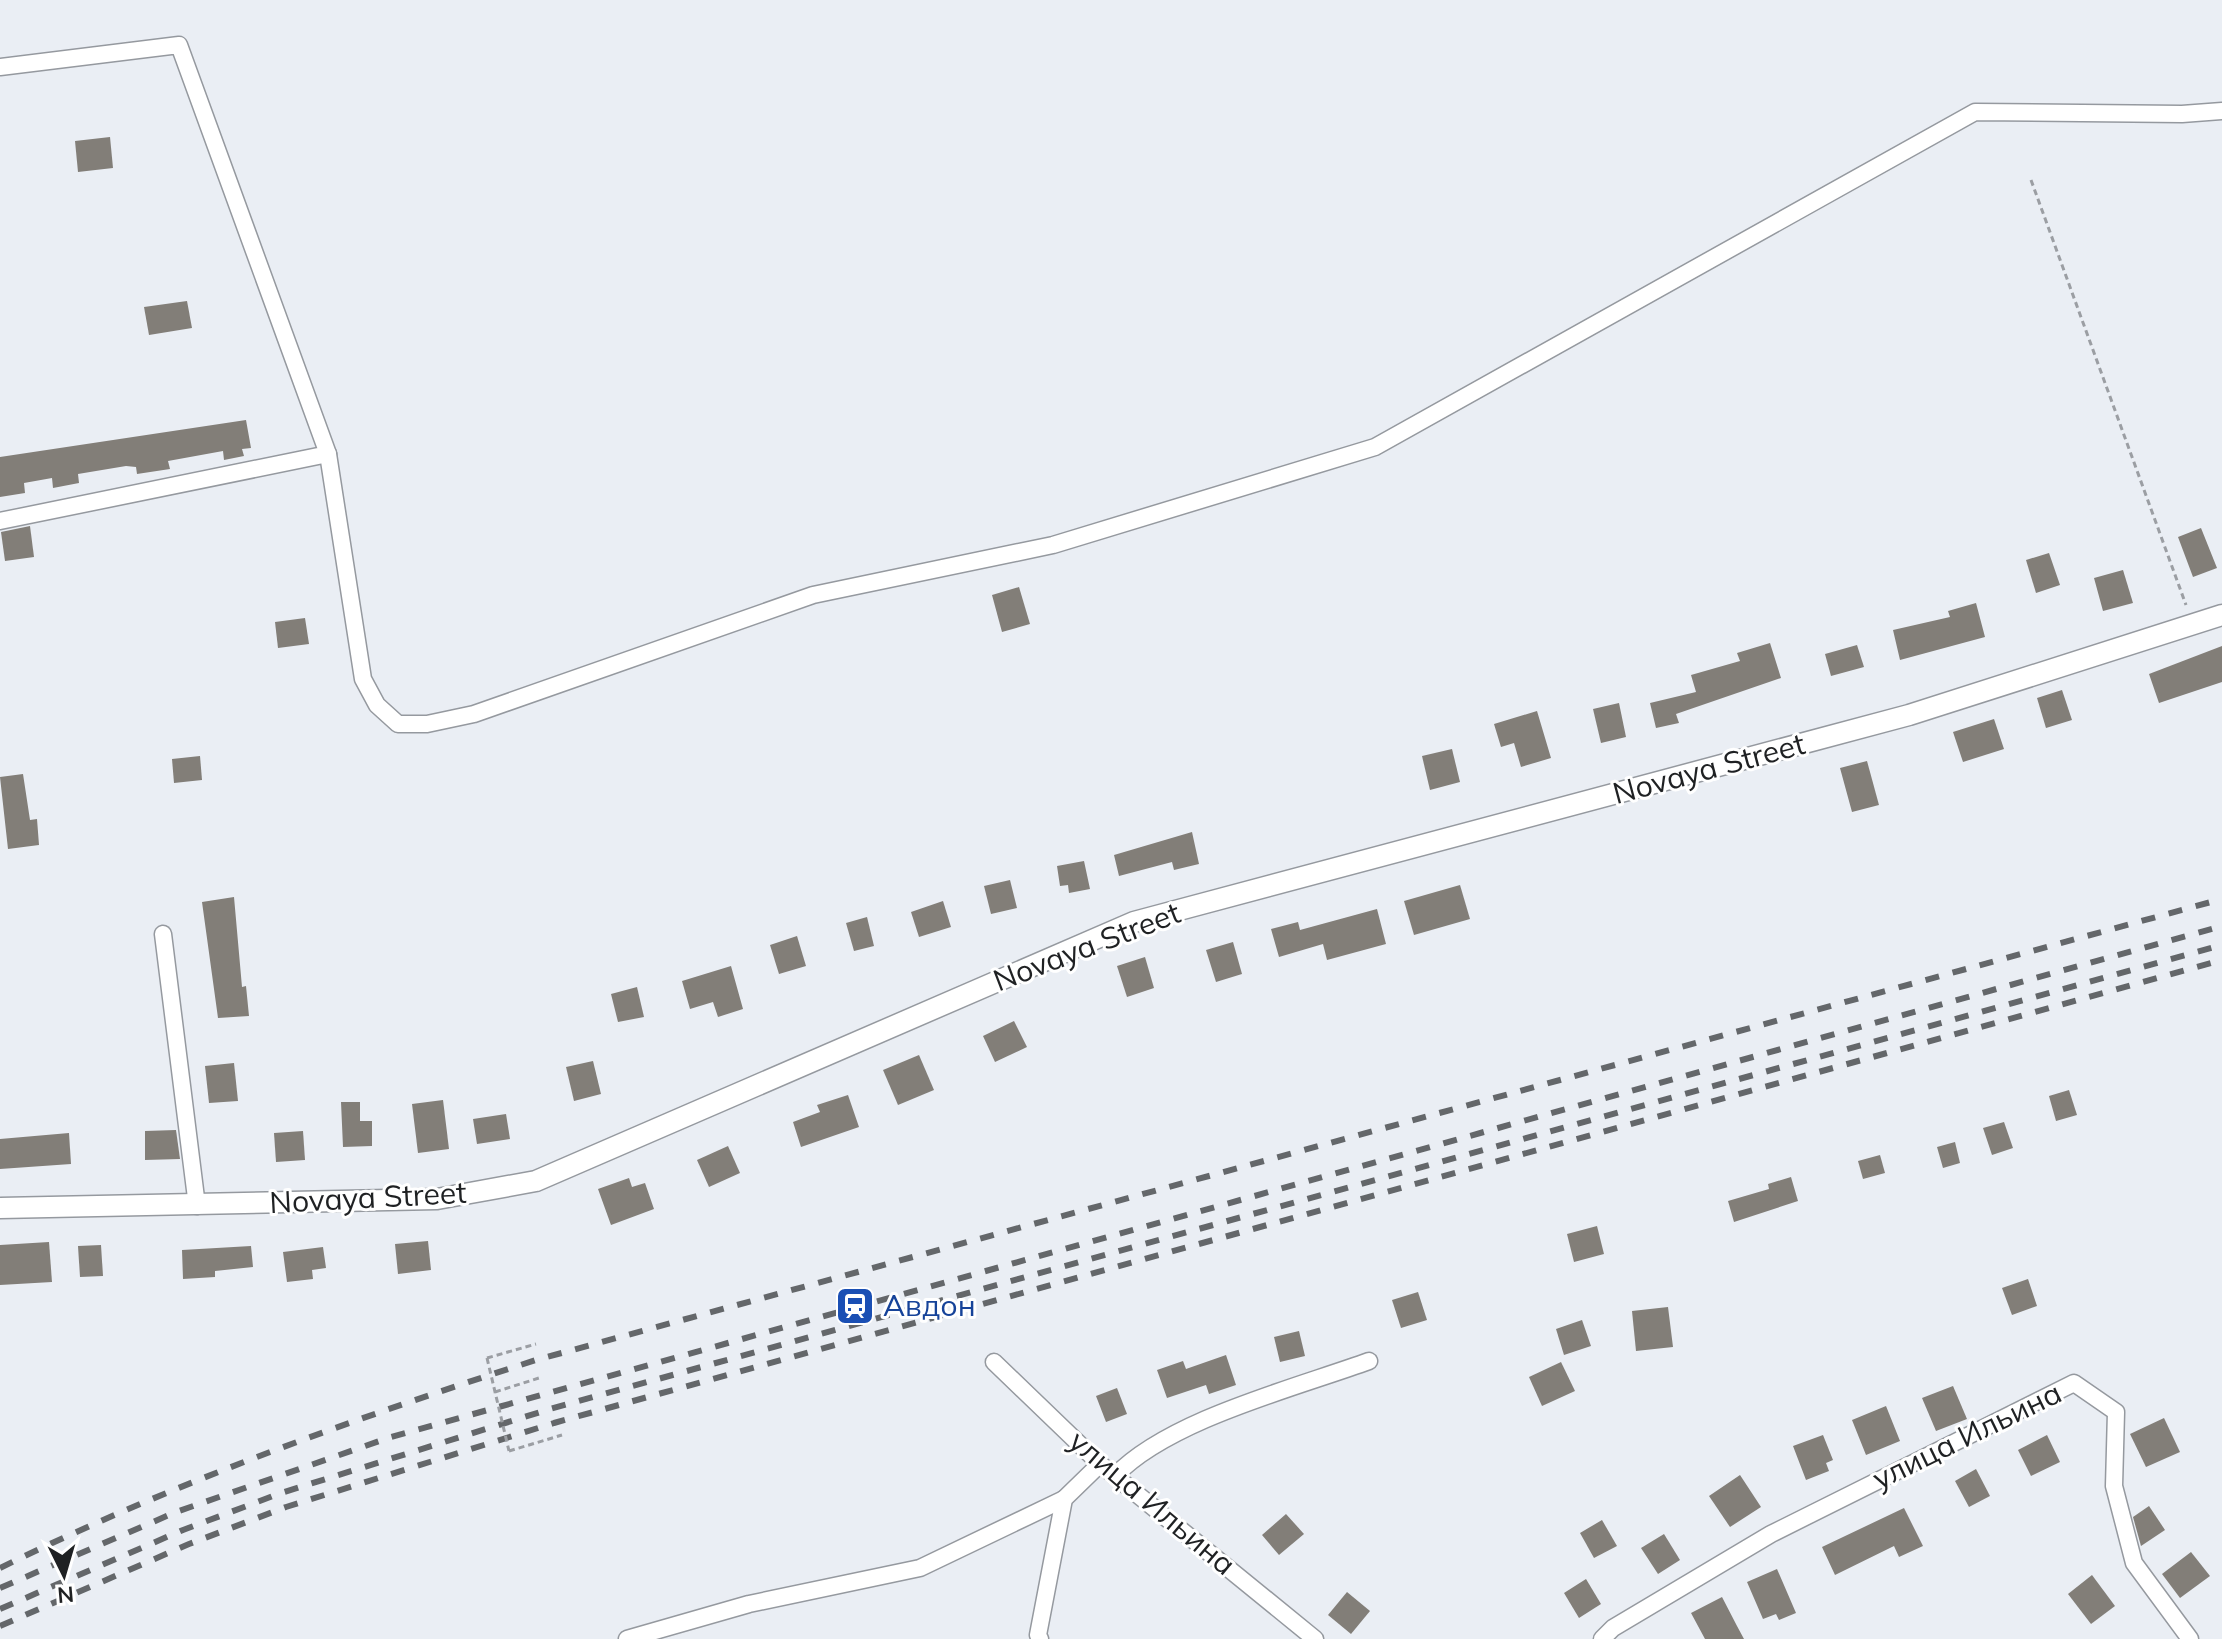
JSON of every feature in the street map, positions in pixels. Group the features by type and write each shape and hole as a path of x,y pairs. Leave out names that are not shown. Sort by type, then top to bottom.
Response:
{"street":[{"path":"0,67 179,45 328,454 363,679 377,705 398,724 427,724 474,714 813,595 1053,545 1375,447 1975,112 2182,114 2222,111"},
{"path":"0,521 328,454"},
{"name":"Novaya Street","path":"0,1208 437,1199 536,1181 1134,922 1909,715 2222,615"},
{"path":"163,934 197,1206"},
{"path":"1115,1476 1130,1461 1192,1425 1369,1361"},
{"name":"улица Ильина","path":"994,1362 1100,1464 1315,1639"},
{"name":"улица Ильина","path":"1602,1639 1613,1628 1771,1534 2074,1383 2116,1412 2114,1486 2134,1563 2190,1639"},
{"path":"627,1639 749,1604 920,1568 1064,1499 1100,1464"},
{"path":"1040,1639 1038,1635 1064,1499"}],"path":[{"path":"2031,180 2192,624"},
{"path":"536,1344 487,1358 509,1451 562,1435"},
{"path":"495,1392 539,1378"}],"building":[{"path":"110,137 113,168 78,172 75,141"},
{"path":"187,301 192,328 149,335 144,307"},
{"path":"246,420 251,448 242,449 244,456 224,460 223,451 168,461 170,469 137,474 136,467 126,466 78,474 79,483 53,488 52,478 24,483 25,493 0,497 0,457"},
{"path":"30,526 34,557 5,561 1,532"},
{"path":"2201,528 2217,568 2193,577 2178,537"},
{"path":"2049,553 2060,585 2036,593 2026,560"},
{"path":"2123,570 2133,603 2103,611 2094,578"},
{"path":"1019,587 1030,624 1002,632 992,595"},
{"path":"1976,603 1985,637 1900,660 1893,630 1950,617 1948,611"},
{"path":"305,618 309,644 278,648 275,622"},
{"path":"1770,643 1781,678 1676,714 1679,723 1656,728 1650,703 1696,692 1691,675 1740,661 1737,653"},
{"path":"1857,645 1864,667 1831,676 1825,654"},
{"path":"2222,646 2222,682 2159,703 2149,674"},
{"path":"2062,690 2072,720 2046,728 2037,698"},
{"path":"1619,703 1626,737 1601,743 1593,709"},
{"path":"1537,711 1551,758 1521,767 1514,743 1501,747 1494,724"},
{"path":"1994,719 2004,749 1963,762 1953,732"},
{"path":"1452,749 1460,782 1430,790 1422,756"},
{"path":"200,756 202,780 174,783 172,759"},
{"path":"1867,761 1879,805 1852,812 1840,768"},
{"path":"23,774 30,820 37,819 39,845 8,849 0,777"},
{"path":"1192,832 1199,864 1174,870 1172,862 1119,876 1114,855"},
{"path":"1084,861 1090,889 1069,893 1068,885 1060,886 1057,866"},
{"path":"1010,880 1017,908 991,914 984,886"},
{"path":"1460,885 1470,919 1414,935 1404,901"},
{"path":"234,897 242,987 246,986 249,1016 218,1018 202,902"},
{"path":"943,901 951,927 919,937 911,912"},
{"path":"1377,909 1386,944 1327,960 1323,944 1279,957 1271,929 1298,922 1300,930"},
{"path":"867,917 874,946 854,951 846,923"},
{"path":"797,936 806,966 779,974 770,945"},
{"path":"1233,942 1242,974 1216,982 1206,950"},
{"path":"1145,957 1154,988 1127,997 1117,966"},
{"path":"731,966 743,1009 718,1017 713,1002 690,1009 682,981"},
{"path":"637,987 644,1017 618,1022 611,994"},
{"path":"1014,1021 1027,1047 995,1062 983,1036"},
{"path":"919,1055 934,1090 898,1105 883,1070"},
{"path":"593,1061 601,1094 574,1101 566,1067"},
{"path":"234,1063 238,1101 209,1103 205,1066"},
{"path":"2069,1090 2077,1115 2056,1121 2049,1096"},
{"path":"848,1095 859,1127 801,1147 793,1122 820,1112 817,1105"},
{"path":"443,1100 449,1149 418,1153 412,1104"},
{"path":"341,1102 360,1102 360,1121 372,1121 372,1146 343,1147"},
{"path":"506,1114 510,1139 477,1144 473,1119"},
{"path":"2004,1122 2013,1148 1992,1155 1983,1128"},
{"path":"176,1130 180,1159 145,1160 145,1131"},
{"path":"303,1131 305,1160 276,1162 274,1133"},
{"path":"69,1133 71,1164 0,1169 0,1139"},
{"path":"1955,1142 1960,1163 1943,1168 1937,1147"},
{"path":"728,1146 740,1173 709,1187 697,1160"},
{"path":"1880,1155 1885,1173 1863,1179 1858,1161"},
{"path":"1791,1177 1798,1201 1734,1222 1728,1201 1769,1189 1768,1184"},
{"path":"629,1178 632,1187 645,1183 654,1209 611,1225 598,1189"},
{"path":"1597,1226 1604,1254 1574,1262 1567,1234"},
{"path":"428,1241 431,1270 398,1274 395,1244"},
{"path":"49,1242 52,1282 0,1285 0,1245"},
{"path":"101,1245 103,1276 80,1277 78,1246"},
{"path":"251,1246 253,1267 215,1271 215,1277 183,1279 182,1250"},
{"path":"323,1247 326,1268 312,1270 313,1279 287,1282 283,1252"},
{"path":"2028,1279 2037,1306 2012,1315 2002,1288"},
{"path":"1418,1292 1427,1320 1401,1328 1392,1300"},
{"path":"1668,1307 1673,1347 1636,1351 1632,1311"},
{"path":"1582,1320 1591,1346 1564,1355 1556,1329"},
{"path":"1299,1331 1305,1356 1280,1362 1274,1337"},
{"path":"1226,1355 1236,1385 1209,1394 1206,1385 1167,1398 1157,1370 1183,1361 1186,1369"},
{"path":"1561,1362 1575,1391 1542,1406 1529,1377"},
{"path":"1953,1386 1967,1419 1936,1431 1922,1398"},
{"path":"1117,1388 1127,1414 1106,1422 1096,1396"},
{"path":"1886,1406 1900,1441 1866,1455 1852,1420"},
{"path":"2164,1418 2180,1452 2146,1467 2130,1434"},
{"path":"1823,1435 1833,1460 1826,1463 1829,1471 1806,1480 1793,1446"},
{"path":"2047,1435 2060,1462 2031,1476 2018,1450"},
{"path":"1976,1469 1990,1496 1969,1507 1955,1481"},
{"path":"1740,1475 1761,1507 1730,1527 1709,1496"},
{"path":"2149,1506 2165,1530 2141,1546 2133,1517"},
{"path":"1904,1508 1923,1546 1899,1557 1894,1546 1835,1575 1822,1547"},
{"path":"1286,1514 1304,1534 1279,1555 1262,1535"},
{"path":"1602,1520 1617,1546 1594,1558 1580,1533"},
{"path":"1664,1534 1680,1560 1658,1574 1641,1548"},
{"path":"2191,1552 2210,1576 2180,1598 2162,1574"},
{"path":"1777,1569 1796,1613 1779,1620 1776,1614 1763,1619 1747,1582"},
{"path":"2092,1575 2115,1606 2091,1624 2068,1594"},
{"path":"1586,1579 1601,1604 1579,1618 1564,1593"},
{"path":"1347,1592 1370,1611 1351,1634 1328,1615"},
{"path":"1722,1597 1744,1639 1705,1639 1691,1613"}],"railway":[{"path":"0,1568 197,1480 399,1405 536,1360 2222,899"},
{"path":"0,1588 176,1512 391,1437 2222,926"},
{"path":"0,1609 183,1530 281,1493 550,1409 2222,945"},
{"path":"0,1626 189,1544 286,1507 554,1423 2222,960"}],"place":[{"name":"Авдон","path":"855,1306"}]}
